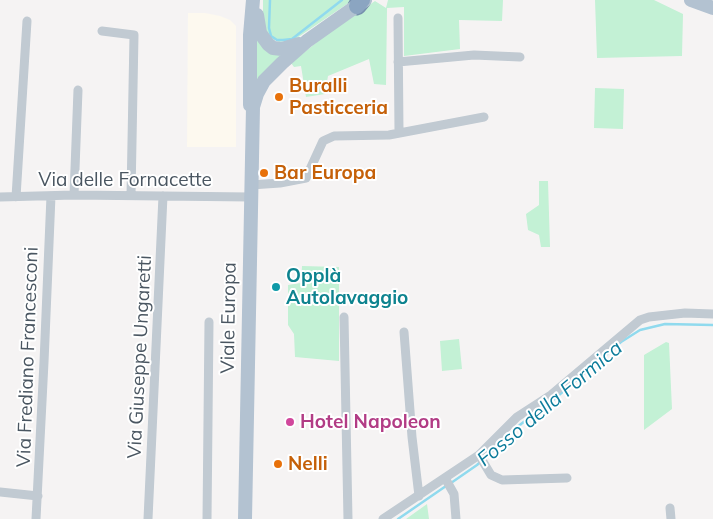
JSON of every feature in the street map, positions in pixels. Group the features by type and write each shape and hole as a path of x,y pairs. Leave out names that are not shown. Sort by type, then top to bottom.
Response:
{"main road":[{"name":"Viale Europa","path":"254,0 260,34 273,48 282,49 307,41"},
{"name":"Viale Europa","path":"244,519 251,191 251,119 248,81 250,20 254,0"},
{"path":"691,0 713,8"},
{"name":"Viale Europa","path":"251,119 256,94 264,81 307,41 362,2"}],"street":[{"path":"398,18 399,132 484,117"},
{"path":"16,197 27,20"},
{"path":"102,31 134,35 131,195"},
{"path":"398,62 474,55 520,57"},
{"path":"74,195 78,90"},
{"name":"Via delle Fornacette","path":"0,197 74,195 163,196 251,191 306,178 320,147 328,138 334,136 389,135 399,132"},
{"name":"Via Frediano Francesconi","path":"36,519 50,196"},
{"name":"Via Giuseppe Ungaretti","path":"148,519 163,196"},
{"path":"383,519 479,455 519,416 550,395 640,320 649,317 685,313 713,314"},
{"path":"344,317 348,519"},
{"path":"207,519 209,322"},
{"path":"404,332 412,437 419,496"},
{"path":"479,455 491,475 502,480 567,478"},
{"path":"445,478 452,488 456,519"},
{"path":"0,492 38,496"},
{"path":"670,508 671,519"}],"shaded area":[{"path":"188,13 205,13 220,16 230,20 236,26 236,147 187,147"}],"green space":[{"path":"263,0 353,0 294,40 279,42 269,37 263,24"},
{"path":"388,0 503,0 502,21 459,20 460,49 404,56 404,7 387,8 386,85 374,84 369,59 328,76 325,94 306,97 301,66 294,67 291,63 327,34 375,1 386,8"},
{"path":"595,0 654,0 683,14 682,56 597,58"},
{"path":"256,36 282,55 256,86"},
{"path":"595,88 624,89 623,129 594,128"},
{"path":"539,181 548,181 550,247 541,247 539,235 528,230 526,214 539,205"},
{"path":"302,266 339,267 339,361 295,357 294,334 288,325 288,285 301,283"},
{"path":"459,339 462,369 442,371 440,341"},
{"path":"666,342 669,343 672,409 644,430 644,355"},
{"path":"427,504 429,519 406,519"}],"waterway":[{"path":"270,0 269,28 271,36 277,40 292,39 342,0"},
{"name":"Fosso della Formica","path":"451,483 477,465 521,424 552,401 621,342 640,330 665,324 713,325"},
{"name":"Fosso della Formica","path":"398,519 446,486"}],"place":[{"name":"Buralli Pasticceria","path":"279,97"},
{"name":"Bar Europa","path":"264,173"},
{"name":"Opplà Autolavaggio","path":"276,287"},
{"name":"Hotel Napoleon","path":"290,422"},
{"name":"Nelli","path":"278,464"}]}
